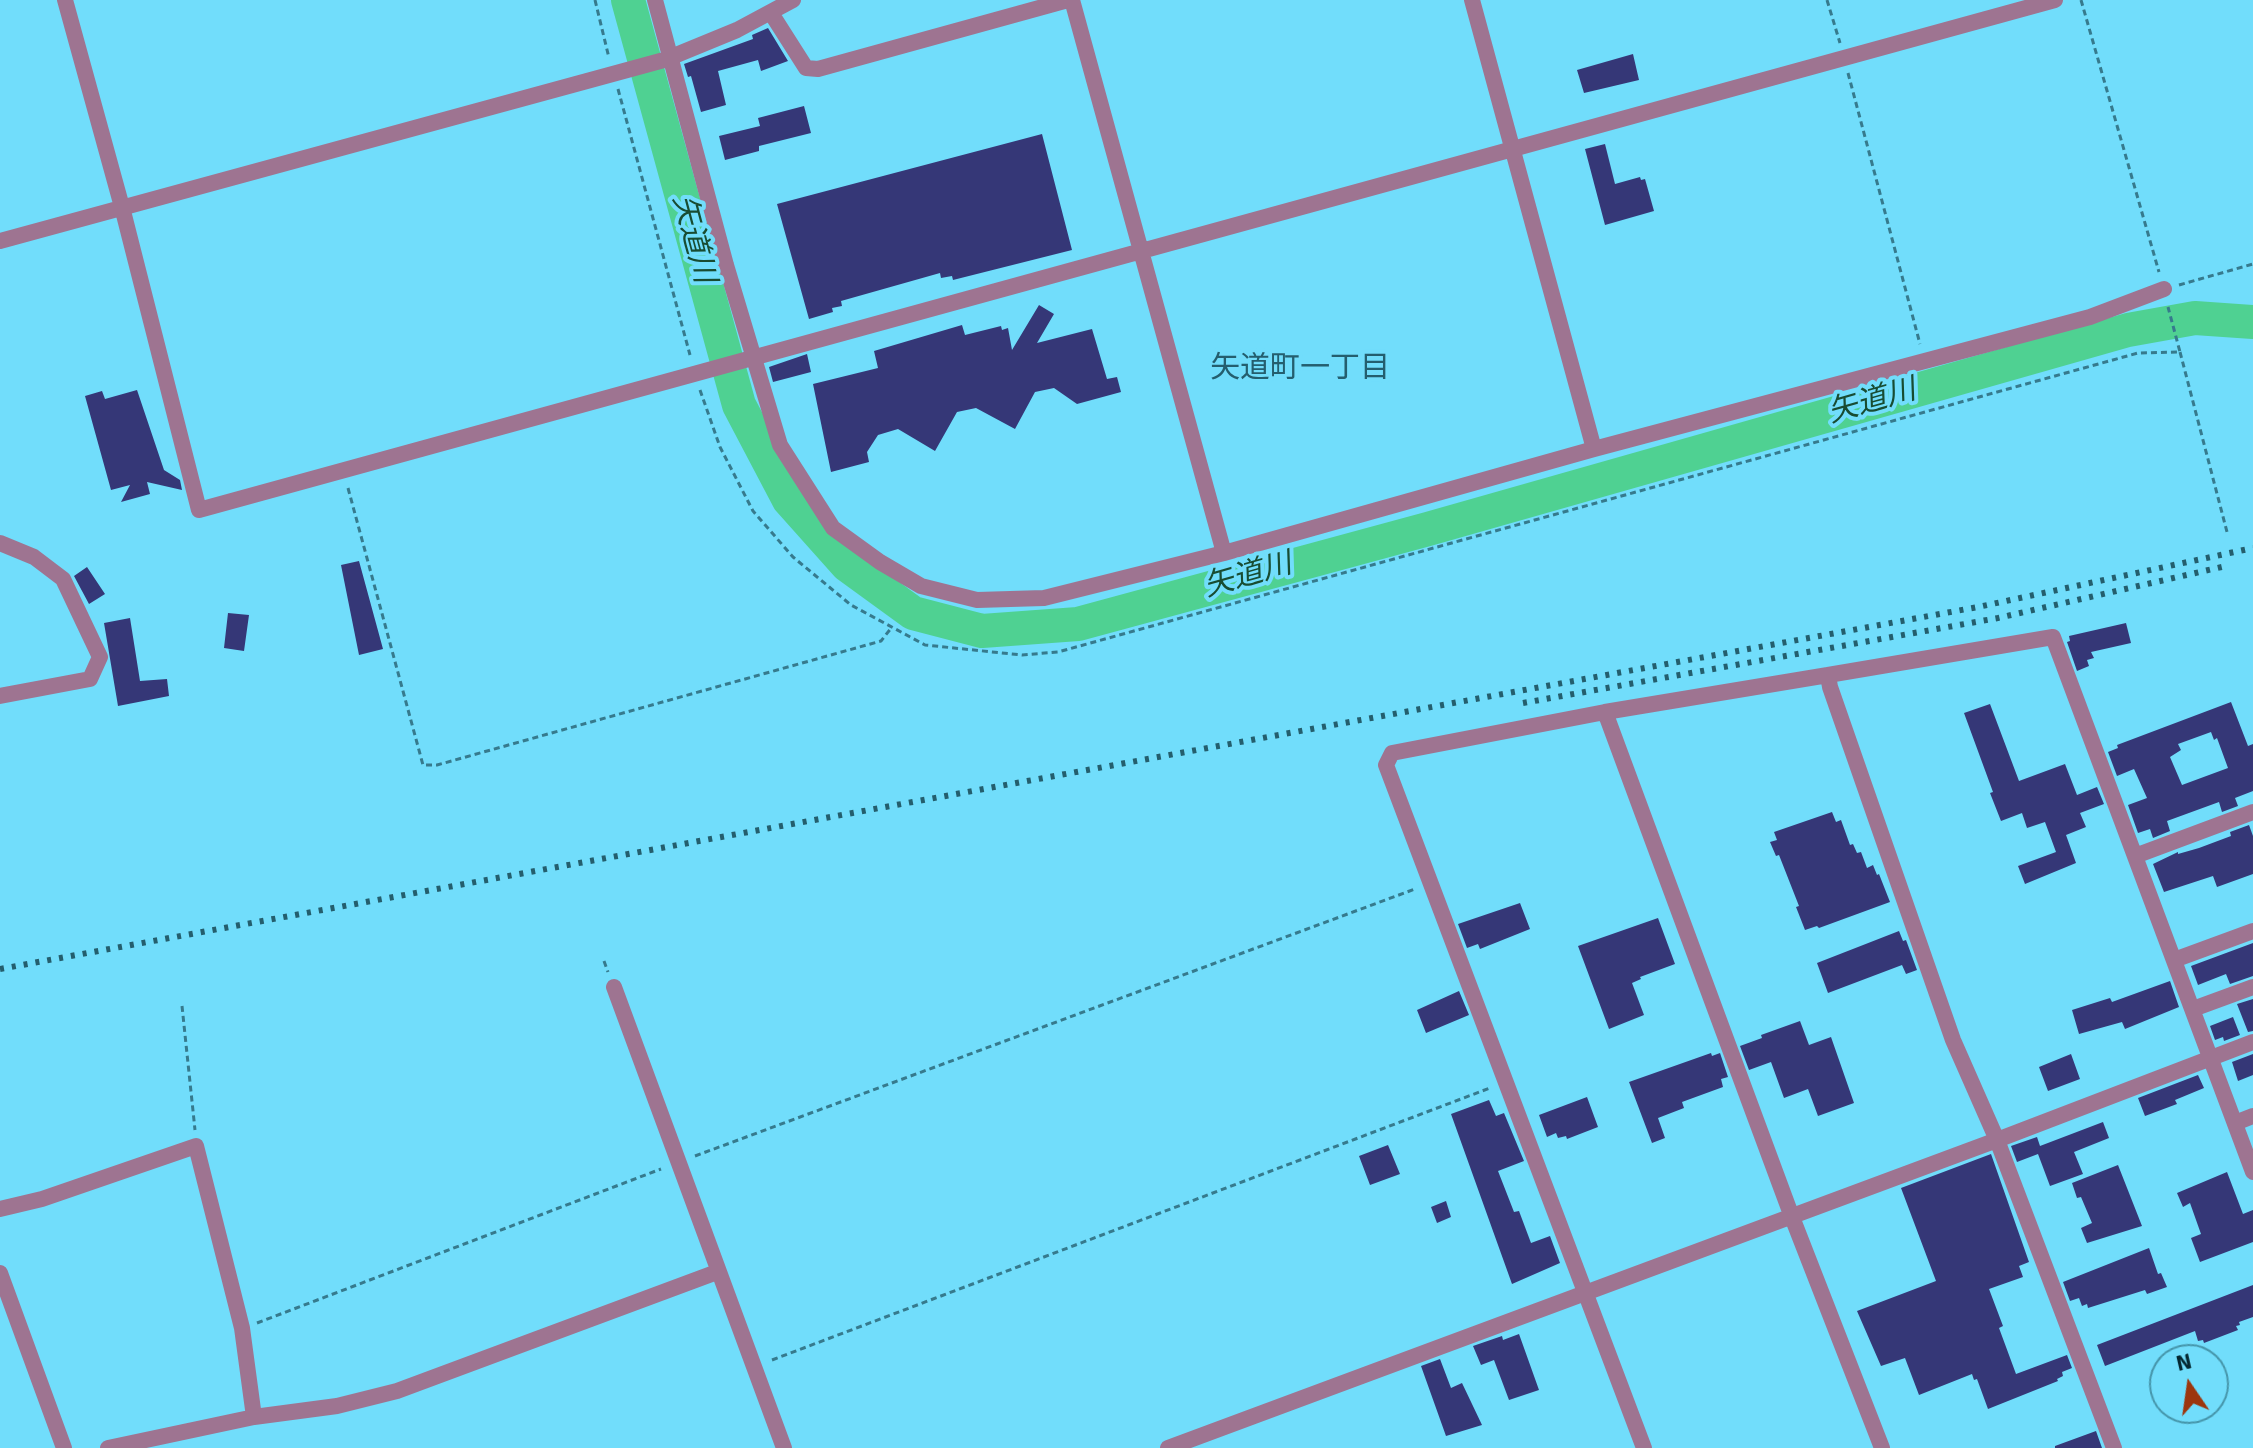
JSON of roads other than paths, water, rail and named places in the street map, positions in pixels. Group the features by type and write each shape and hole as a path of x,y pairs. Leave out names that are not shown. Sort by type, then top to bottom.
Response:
{"street":[{"path":"65,0 122,207 199,510 2055,0"},
{"path":"655,0 748,360 780,445 833,528 880,562 921,586 977,600 1044,598 1224,553 1594,449 2090,317 2164,289"},
{"path":"0,241 668,59 793,0"},
{"path":"771,13 806,68 818,69 1070,0 1224,553"},
{"path":"1472,0 1594,449"},
{"path":"0,543 34,557 63,579 100,657 90,679 0,696"},
{"path":"1644,1448 1386,765 1392,753 1605,712 2053,637 2253,1172"},
{"path":"1828,675 1953,1040 1997,1140 2114,1448"},
{"path":"1605,712 1792,1217 1882,1448"},
{"path":"2135,856 2253,812"},
{"path":"2174,960 2253,931"},
{"path":"614,987 784,1448"},
{"path":"2193,1009 2253,987"},
{"path":"1168,1448 2253,1042"},
{"path":"2235,1123 2253,1116"},
{"path":"0,1209 42,1199 196,1146 242,1328 254,1417"},
{"path":"108,1448 254,1417 337,1406 397,1391 717,1272"},
{"path":"0,1273 64,1448"}],"waterway":[{"name":"矢道川","path":"628,0 739,405 789,500 847,565 913,613 982,631 1078,624 1428,529 2128,330 2195,318 2253,322"}],"railway":[{"path":"0,969 1978,607 2253,548"},
{"path":"1523,703 1998,618 2226,566"}],"district":[{"name":"矢道町一丁目","path":"1300,369"}]}
